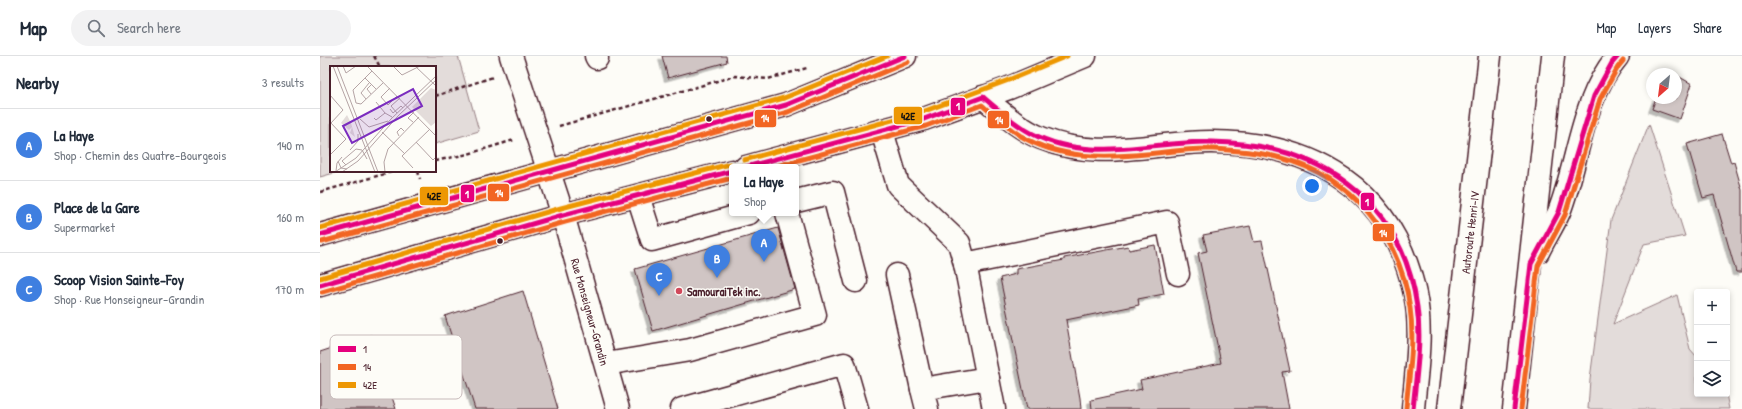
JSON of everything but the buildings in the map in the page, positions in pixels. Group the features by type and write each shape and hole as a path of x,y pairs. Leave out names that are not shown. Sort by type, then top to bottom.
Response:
{"main road":[{"path":"320,235 786,105 905,56"},
{"path":"773,164 924,119 984,97 1085,56"},
{"name":"Autoroute Henri-IV","path":"1449,409 1490,56"},
{"path":"1514,409 1553,56"},
{"path":"1531,264 1559,212 1594,96 1612,63 1618,56"},
{"name":"Rue Monseigneur-Grandin","path":"513,63 563,215 618,409"},
{"path":"984,97 1008,118 1040,138 1066,146 1095,151 1210,142 1238,143 1284,151 1311,161 1336,174 1357,189 1374,206 1395,239 1406,265 1415,295 1418,321 1418,349 1413,409"},
{"path":"882,131 898,185 959,243 965,264 994,409"},
{"path":"320,284 563,215 729,172"},
{"path":"799,199 833,192 856,281"},
{"path":"638,196 652,240 738,216"},
{"path":"606,364 690,350 815,315 788,216"},
{"path":"965,264 1167,222 1178,274"},
{"path":"897,275 925,399 988,378"},
{"path":"682,409 844,364 857,409"}],"path":[{"path":"374,56 379,66"},
{"path":"436,96 513,63"},
{"path":"436,161 468,154 735,76 768,79 810,67"},
{"path":"320,192 391,172"},
{"path":"418,172 420,179"}],"shaded area":[{"path":"320,56 458,56 479,131 436,144 436,66 330,66 330,172 338,172 320,177"},
{"path":"1649,124 1685,236 1644,244 1613,324 1677,295 1690,349 1694,354 1694,397 1727,397 1729,409 1588,409 1590,379 1611,220"}],"transit line":[{"name":"42E","path":"320,228 784,98 887,56"},
{"name":"1","path":"320,235 786,105 905,56"},
{"name":"42E","path":"744,160 922,112 1006,81 1067,56"},
{"name":"1","path":"1514,409 1531,264 1559,212 1594,96 1612,63 1618,56"},
{"name":"14","path":"1521,409 1538,266 1565,215 1600,99 1623,61"},
{"name":"14","path":"322,242 788,112 908,62"},
{"name":"1","path":"757,164 924,119 983,97 1000,112 1031,133 1053,142 1075,147 1120,149 1211,142 1249,145 1285,153 1318,166 1348,184 1373,207 1393,235 1408,268 1417,307 1419,345 1413,409"},
{"name":"14","path":"784,164 926,126 982,105 1021,136 1036,144 1066,153 1114,156 1179,150 1221,149 1264,154 1307,167 1330,179 1350,195 1368,213 1384,233 1396,256 1404,281 1410,308 1412,333 1406,408"},
{"name":"42E","path":"320,278 561,208 729,164"},
{"name":"1","path":"320,285 563,215 729,172"},
{"name":"14","path":"322,292 565,222 729,179"}],"place":[{"name":"La Haye","path":"764,262"},
{"name":"Place de la Gare","path":"717,278"},
{"name":"SamouraiTek inc.","path":"679,291"},
{"name":"Scoop Vision Sainte-Foy","path":"659,296"}]}
